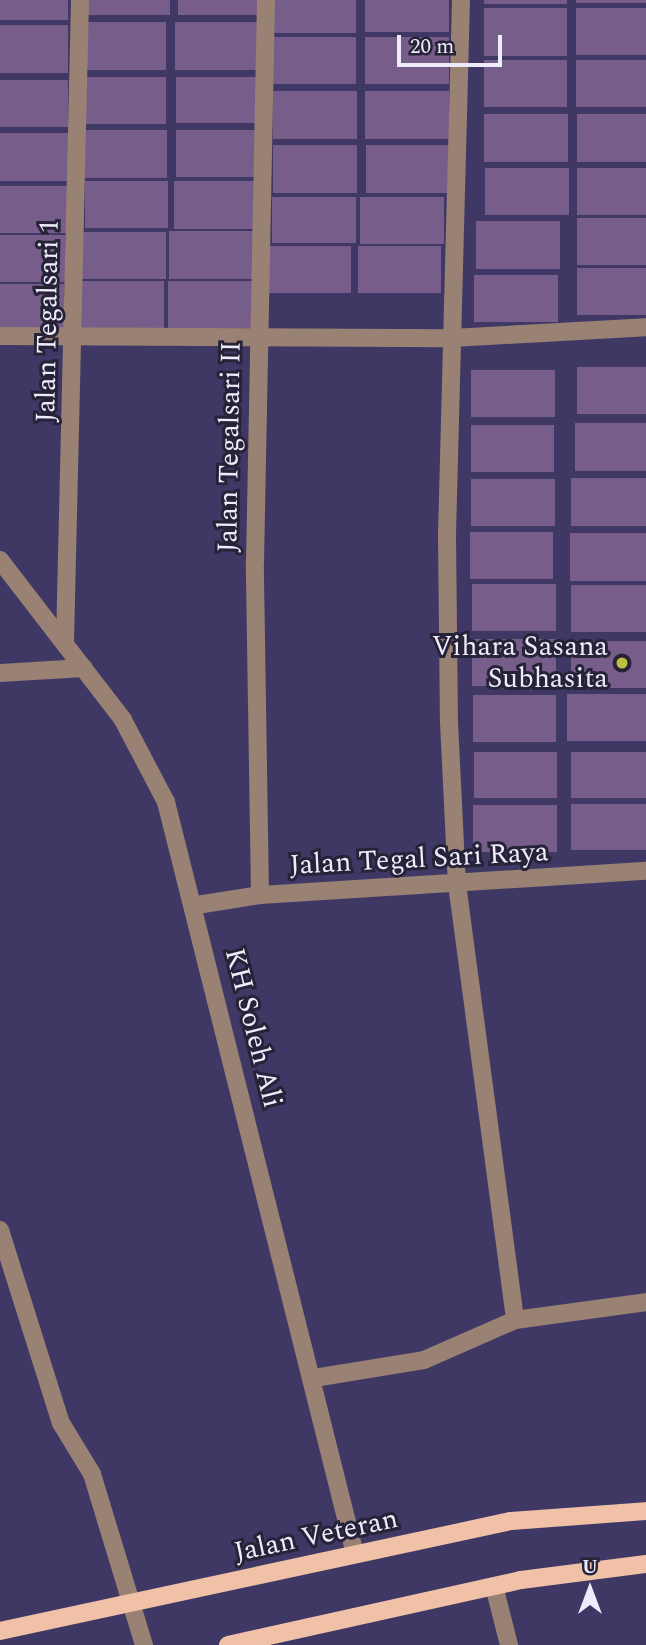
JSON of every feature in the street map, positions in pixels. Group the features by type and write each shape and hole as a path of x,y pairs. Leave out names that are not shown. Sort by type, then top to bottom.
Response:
{"main road":[{"name":"Jalan Veteran","path":"0,1631 511,1521 646,1511"},
{"path":"228,1645 494,1586 646,1564"}],"street":[{"name":"Jalan Tegalsari 1","path":"65,642 75,335 80,0"},
{"name":"Jalan Tegalsari II","path":"260,895 258,333 266,0"},
{"path":"461,0 446,617 457,884 515,1320"},
{"path":"0,336 258,333 452,338 646,327"},
{"name":"KH Soleh Ali","path":"0,560 65,642 153,768 197,905 355,1554"},
{"path":"0,673 84,668"},
{"name":"Jalan Tegal Sari Raya","path":"197,905 260,895 646,871"},
{"path":"0,1230 61,1423 92,1474 144,1645"},
{"path":"314,1378 424,1360 515,1320 646,1302"},
{"path":"494,1586 509,1645"}],"building":[{"path":"0,0 68,0 68,20 0,20"},
{"path":"86,0 170,0 170,15 86,15"},
{"path":"178,0 262,0 262,15 178,15"},
{"path":"273,0 356,0 356,33 273,33"},
{"path":"365,0 449,0 449,32 365,32"},
{"path":"484,0 567,0 567,4 484,4"},
{"path":"576,0 646,0 646,3 576,3"},
{"path":"484,8 567,8 567,56 484,56"},
{"path":"576,8 646,8 646,55 576,55"},
{"path":"82,22 166,22 166,70 82,70"},
{"path":"175,22 259,22 259,70 175,70"},
{"path":"0,25 68,25 68,73 0,73"},
{"path":"273,37 356,37 356,84 273,84"},
{"path":"365,37 449,37 449,84 365,84"},
{"path":"484,60 567,60 567,107 484,107"},
{"path":"576,60 646,60 646,107 576,107"},
{"path":"83,77 166,77 166,124 83,124"},
{"path":"176,77 259,77 259,123 176,123"},
{"path":"0,80 68,80 68,127 0,127"},
{"path":"273,91 357,91 357,139 273,139"},
{"path":"365,91 449,91 449,139 365,139"},
{"path":"484,114 568,114 568,162 484,162"},
{"path":"577,114 646,114 646,162 577,162"},
{"path":"83,130 167,130 167,178 83,178"},
{"path":"176,130 259,130 259,177 176,177"},
{"path":"0,133 68,133 68,181 0,181"},
{"path":"273,145 357,145 357,193 273,193"},
{"path":"366,145 450,145 450,193 366,193"},
{"path":"485,168 569,168 569,215 485,215"},
{"path":"577,168 646,168 646,215 577,215"},
{"path":"85,181 168,181 168,228 85,228"},
{"path":"174,181 258,181 258,229 174,229"},
{"path":"0,186 67,186 67,233 0,233"},
{"path":"272,197 356,197 356,243 272,243"},
{"path":"360,197 444,197 444,244 360,244"},
{"path":"577,218 646,218 646,265 577,265"},
{"path":"476,221 560,221 560,269 476,269"},
{"path":"169,231 253,231 253,279 169,279"},
{"path":"82,232 166,232 166,279 82,279"},
{"path":"0,235 65,235 65,282 0,282"},
{"path":"267,246 351,246 351,293 267,293"},
{"path":"358,246 441,246 441,293 358,293"},
{"path":"577,268 646,268 646,315 577,315"},
{"path":"474,275 558,275 558,322 474,322"},
{"path":"81,281 164,281 164,328 81,328"},
{"path":"168,281 252,281 252,328 168,328"},
{"path":"0,284 64,284 64,332 0,332"},
{"path":"577,367 646,367 646,414 577,414"},
{"path":"471,370 555,370 555,417 471,417"},
{"path":"575,423 646,423 646,471 575,471"},
{"path":"471,425 554,425 554,472 471,472"},
{"path":"571,478 646,478 646,526 571,526"},
{"path":"471,479 555,479 555,526 471,526"},
{"path":"470,532 553,532 553,579 470,579"},
{"path":"570,533 646,533 646,581 570,581"},
{"path":"472,584 556,584 556,631 472,631"},
{"path":"571,585 646,585 646,632 571,632"},
{"path":"472,639 556,639 556,686 472,686"},
{"path":"571,641 646,641 646,688 571,688"},
{"path":"567,694 646,694 646,741 567,741"},
{"path":"473,695 556,695 556,742 473,742"},
{"path":"474,752 557,752 557,798 474,798"},
{"path":"571,752 646,752 646,798 571,798"},
{"path":"571,804 646,804 646,850 571,850"},
{"path":"473,805 557,805 557,852 473,852"}],"place":[{"name":"Vihara Sasana Subhasita","path":"622,663"}]}
